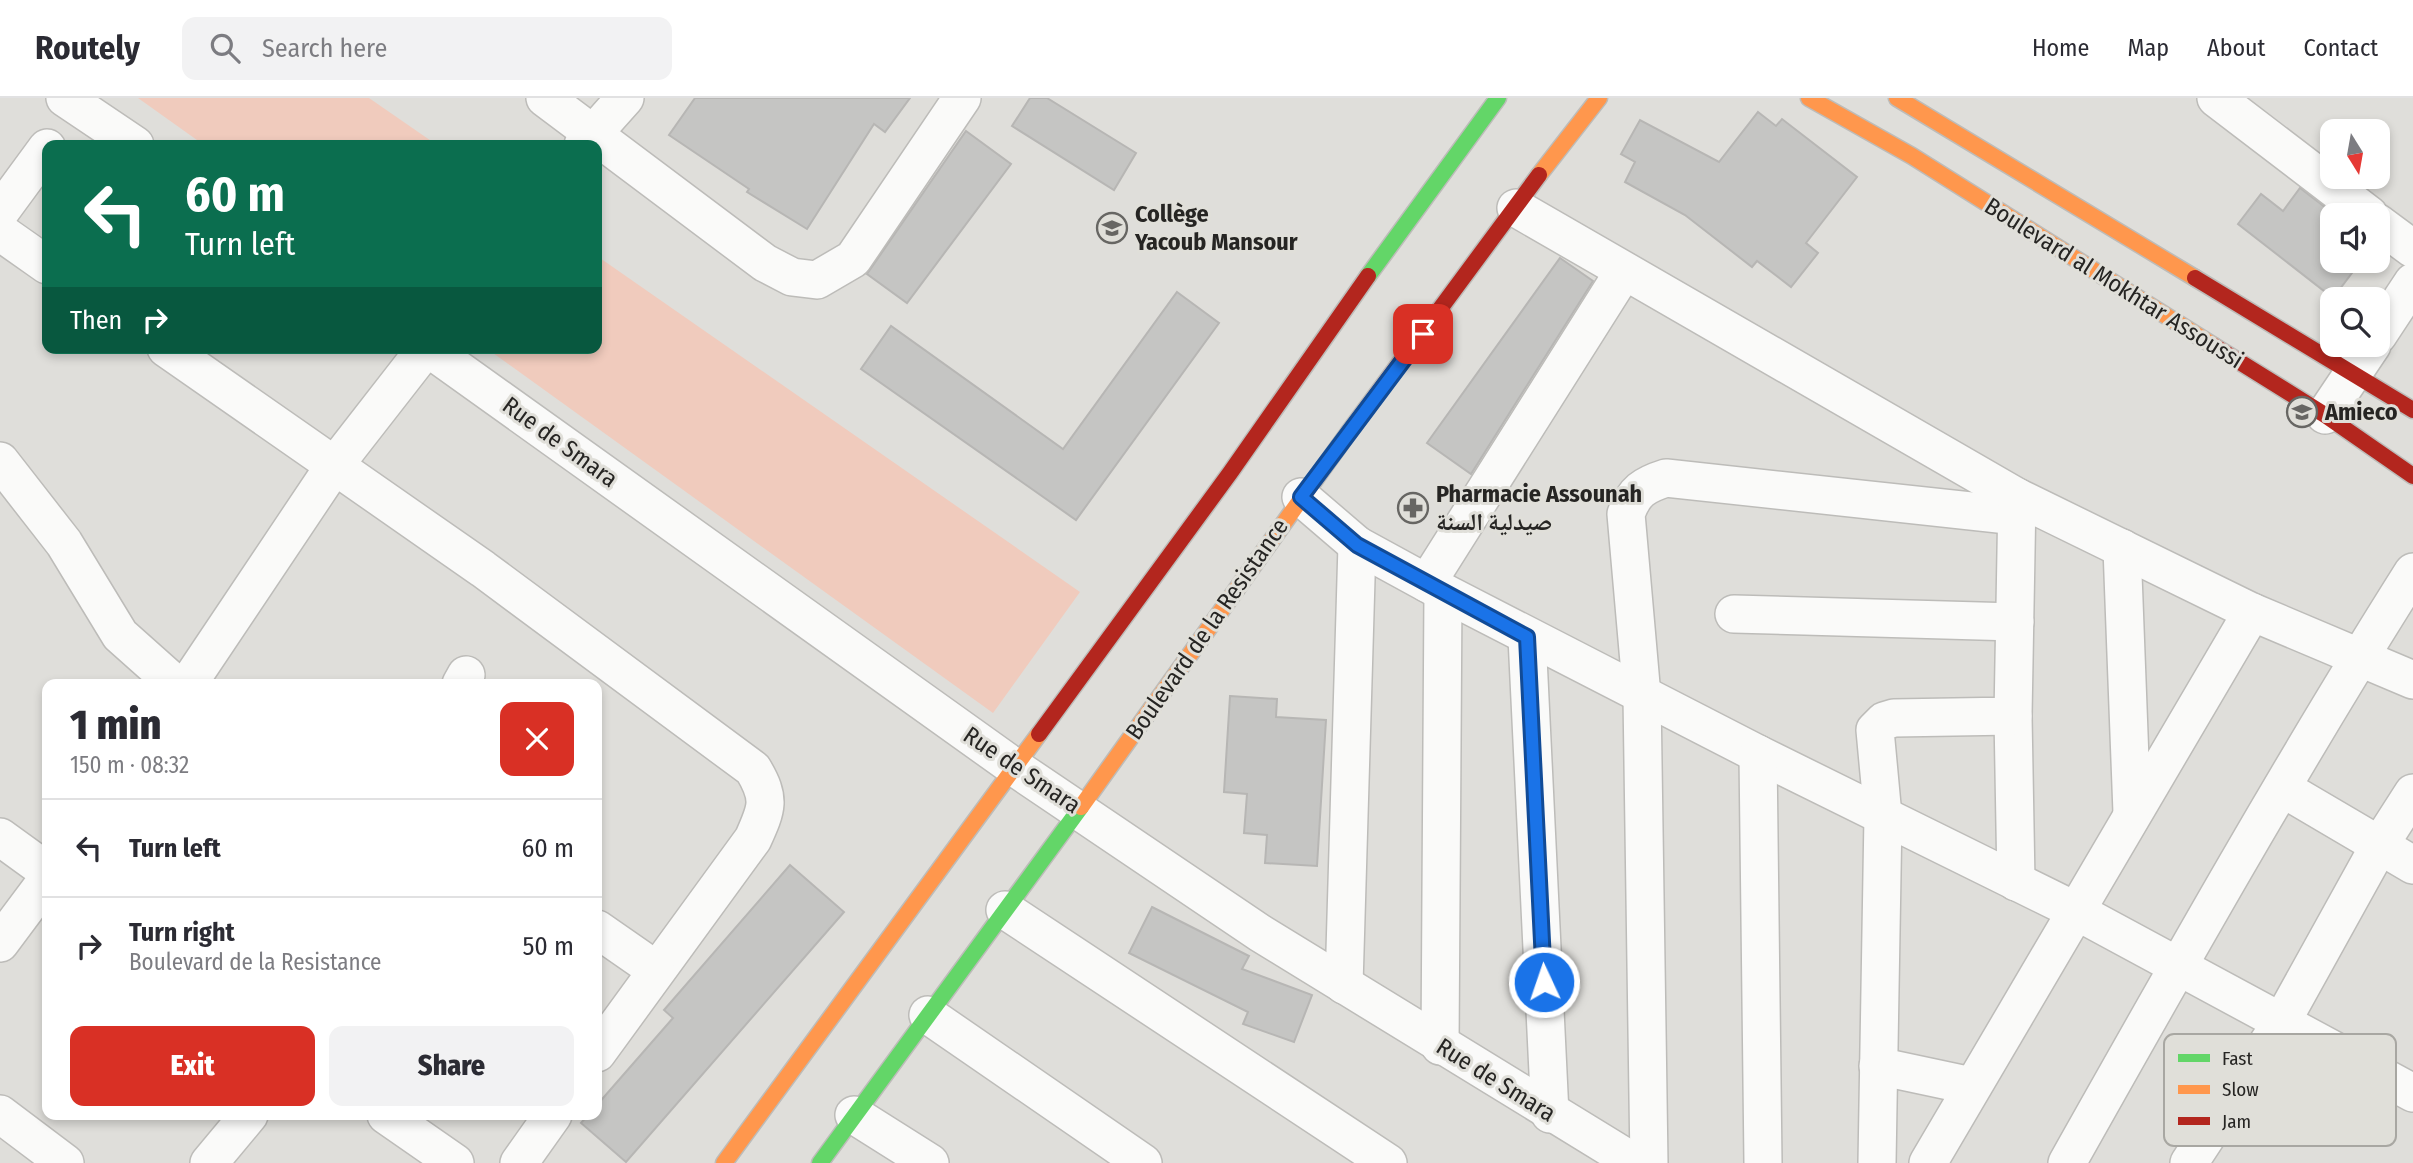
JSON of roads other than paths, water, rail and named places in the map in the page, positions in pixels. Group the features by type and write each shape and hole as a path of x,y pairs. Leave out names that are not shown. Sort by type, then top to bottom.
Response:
{"main road":[{"path":"724,1163 1230,473 1374,267 1498,98"},
{"name":"Boulevard de la Resistance","path":"820,1163 1079,809 1301,497 1516,208 1558,147 1599,98"},
{"name":"Boulevard al Mokhtar Assoussi","path":"1809,98 1912,156 2325,415 2413,476"},
{"name":"Boulevard al Mokhtar Assoussi","path":"1897,98 2362,359 2413,410"},
{"path":"1473,108 1476,127"}],"street":[{"path":"545,98 588,139 625,98"},
{"path":"602,149 765,263 792,277 817,280 853,259 962,98"},
{"path":"2216,98 2353,203"},
{"path":"52,140 75,101 128,140"},
{"path":"0,212 42,154"},
{"path":"1516,208 2017,507 2122,548 2252,612 2413,680"},
{"path":"0,232 42,261"},
{"path":"2390,232 2413,249"},
{"path":"1440,1046 1435,588 1624,271"},
{"path":"2390,317 2413,282"},
{"path":"175,354 483,569 753,769 767,792 764,815 754,839 602,1046"},
{"path":"191,679 334,466 422,354"},
{"name":"Rue de Smara","path":"435,354 1014,766 1260,933 1550,1114 1635,1163"},
{"path":"2325,415 2362,359"},
{"path":"0,461 64,543 120,635 169,679"},
{"path":"1649,1163 1642,696 1626,514 1632,497 1645,484 1666,478 2017,507"},
{"path":"1301,497 1357,545 1435,588 1642,696 2074,910 2302,1034"},
{"path":"2017,507 2013,716 2017,882"},
{"path":"1344,985 1357,545"},
{"path":"2122,548 2132,813"},
{"path":"2067,1163 2177,967 2359,657 2413,572"},
{"path":"1928,1163 2074,910 2252,612"},
{"path":"1734,614 2015,622"},
{"path":"1527,637 1550,1114"},
{"path":"1877,1163 1883,816 1875,730 1884,721 1909,717 2013,716"},
{"path":"1758,754 1763,1163"},
{"path":"2282,788 2413,865"},
{"path":"2274,1034 2379,846 2413,793"},
{"path":"0,837 42,867"},
{"path":"0,943 42,887"},
{"path":"1005,910 1388,1163"},
{"path":"602,933 656,971"},
{"path":"928,1014 1143,1163"},
{"path":"1878,1066 1972,1086"},
{"path":"2396,1084 2413,1093"},
{"path":"0,1115 65,1163"},
{"path":"855,1115 930,1163"},
{"path":"209,1163 245,1120"},
{"path":"393,1120 456,1163"},
{"path":"519,1163 549,1120"},
{"path":"2189,1163 2200,1146"}],"place":[{"name":"Collège Yacoub Mansour","path":"1112,228"},
{"name":"Amieco","path":"2302,412"},
{"name":"Pharmacie Assounah صيدلية السنة","path":"1413,508"}]}
